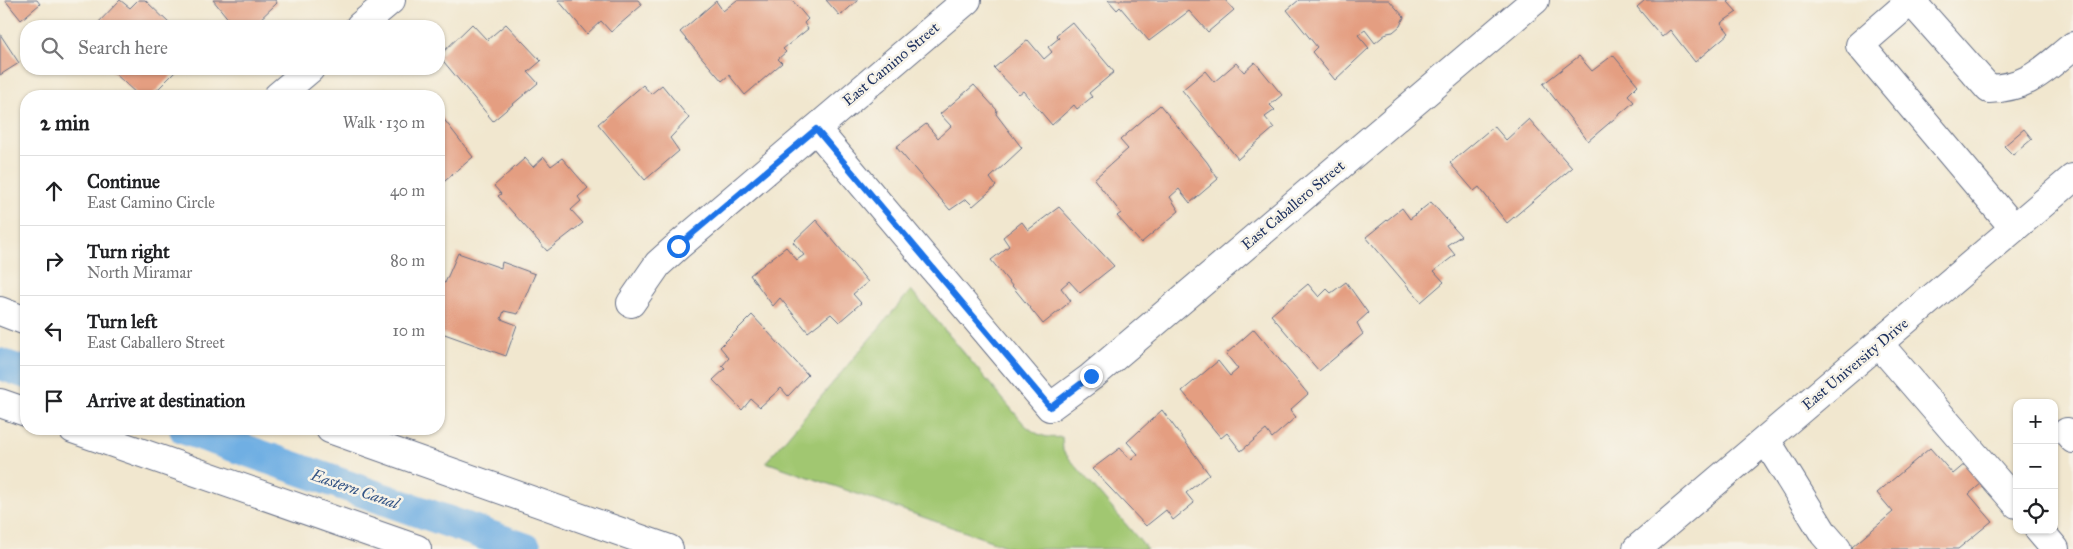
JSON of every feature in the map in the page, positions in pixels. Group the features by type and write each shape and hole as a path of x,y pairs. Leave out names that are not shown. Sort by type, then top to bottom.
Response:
{"street":[{"path":"367,20 391,0"},
{"name":"East Camino Street","path":"631,303 658,264 967,0"},
{"name":"East Caballero Street","path":"816,129 1050,407 1099,370 1535,0"},
{"path":"2014,228 1860,45 1912,0 1989,89 2010,88 2031,80 2073,46"},
{"path":"285,90 303,75"},
{"name":"East University Drive","path":"1639,548 2073,178"},
{"path":"0,311 20,319"},
{"path":"1879,344 2013,499"},
{"path":"0,403 20,410"},
{"path":"90,435 417,549"},
{"path":"347,435 669,549"},
{"path":"1766,440 1824,534 1837,549"},
{"path":"2042,534 2055,549"}],"green space":[{"path":"911,290 1024,424 1042,435 1062,437 1063,451 1147,549 1014,549 766,462"}],"building":[{"path":"5,0 37,0 40,4 21,20"},
{"path":"120,0 130,8 138,0 145,0 166,20 101,20"},
{"path":"213,0 275,0 277,3 259,20 229,20"},
{"path":"558,0 638,0 642,5 611,32 601,21 587,34"},
{"path":"737,0 792,0 808,19 804,23 808,29 783,49 786,52 778,59 782,63 745,95 729,75 722,81 680,32 716,1 723,11"},
{"path":"826,0 858,0 840,16"},
{"path":"1108,0 1225,0 1234,10 1208,32 1189,11 1149,41 1120,7 1117,10"},
{"path":"1299,0 1389,0 1404,17 1400,26 1393,32 1387,33 1375,43 1365,30 1358,35 1369,48 1335,80 1312,52 1317,47 1287,10"},
{"path":"1645,0 1731,0 1728,2 1737,12 1721,23 1729,33 1695,62 1670,30 1662,37 1637,7"},
{"path":"1072,22 1114,72 1089,93 1092,97 1077,109 1074,105 1052,125 1023,91 1019,94 994,68 1028,40 1044,59 1052,52 1048,47 1059,38 1056,35"},
{"path":"472,24 487,40 506,24 541,61 528,72 538,83 493,121 445,63 445,50"},
{"path":"0,34 19,63 0,75"},
{"path":"1613,55 1638,85 1628,95 1634,102 1588,141 1543,84 1579,56 1592,71"},
{"path":"1255,62 1282,95 1270,105 1275,110 1265,117 1274,128 1238,159 1182,90 1205,71 1214,82 1236,63 1244,72"},
{"path":"116,75 172,75 157,90 133,90"},
{"path":"643,85 651,94 662,85 689,118 670,138 679,151 645,180 598,124"},
{"path":"974,85 997,110 996,114 1022,148 990,178 996,186 973,206 966,199 950,210 896,147 926,124 938,138 951,126 940,114"},
{"path":"1160,105 1207,162 1218,179 1190,203 1179,189 1170,197 1179,211 1141,243 1117,216 1121,213 1094,179 1128,149 1120,140"},
{"path":"1529,119 1572,168 1507,223 1479,187 1474,191 1450,163 1494,126 1506,140"},
{"path":"445,121 473,157 445,181"},
{"path":"2024,129 2032,139 2013,155 2004,146"},
{"path":"544,157 551,166 562,158 588,188 578,197 581,201 571,210 583,223 547,251 498,196 501,194 494,186 525,158 533,167"},
{"path":"1431,202 1461,236 1447,245 1455,255 1434,271 1444,282 1421,302 1366,237 1402,208 1410,219"},
{"path":"1059,207 1114,266 1080,293 1069,281 1061,288 1071,301 1043,324 991,260 1009,246 1003,237 1022,222 1028,230"},
{"path":"816,220 868,282 853,294 861,303 839,322 831,314 808,332 780,298 773,306 750,275 786,247 797,260 804,255 793,242"},
{"path":"458,253 501,268 502,262 535,274 518,314 504,311 501,319 517,325 506,356 445,334 445,283"},
{"path":"1346,282 1368,313 1357,323 1363,334 1319,371 1271,315 1308,284 1319,297 1327,289 1331,293"},
{"path":"752,315 808,375 788,396 781,388 760,407 751,399 742,410 713,380 725,369 722,366 729,358 720,347"},
{"path":"1254,329 1308,394 1290,410 1296,417 1272,438 1266,430 1241,451 1227,433 1221,438 1182,391 1218,361 1230,376 1238,369 1226,354"},
{"path":"1162,410 1209,474 1186,493 1194,503 1173,520 1166,510 1146,526 1092,469 1120,448 1131,460 1138,454 1127,442"},
{"path":"1930,448 1953,474 1966,463 1982,483 1969,494 1992,521 1958,549 1854,549 1852,547 1893,512 1877,493"}],"waterway":[{"name":"Eastern Canal","path":"0,364 20,371"},
{"name":"Eastern Canal","path":"202,435 526,549"}],"route":[{"path":"678,246 816,129 1050,407 1091,376"}]}
